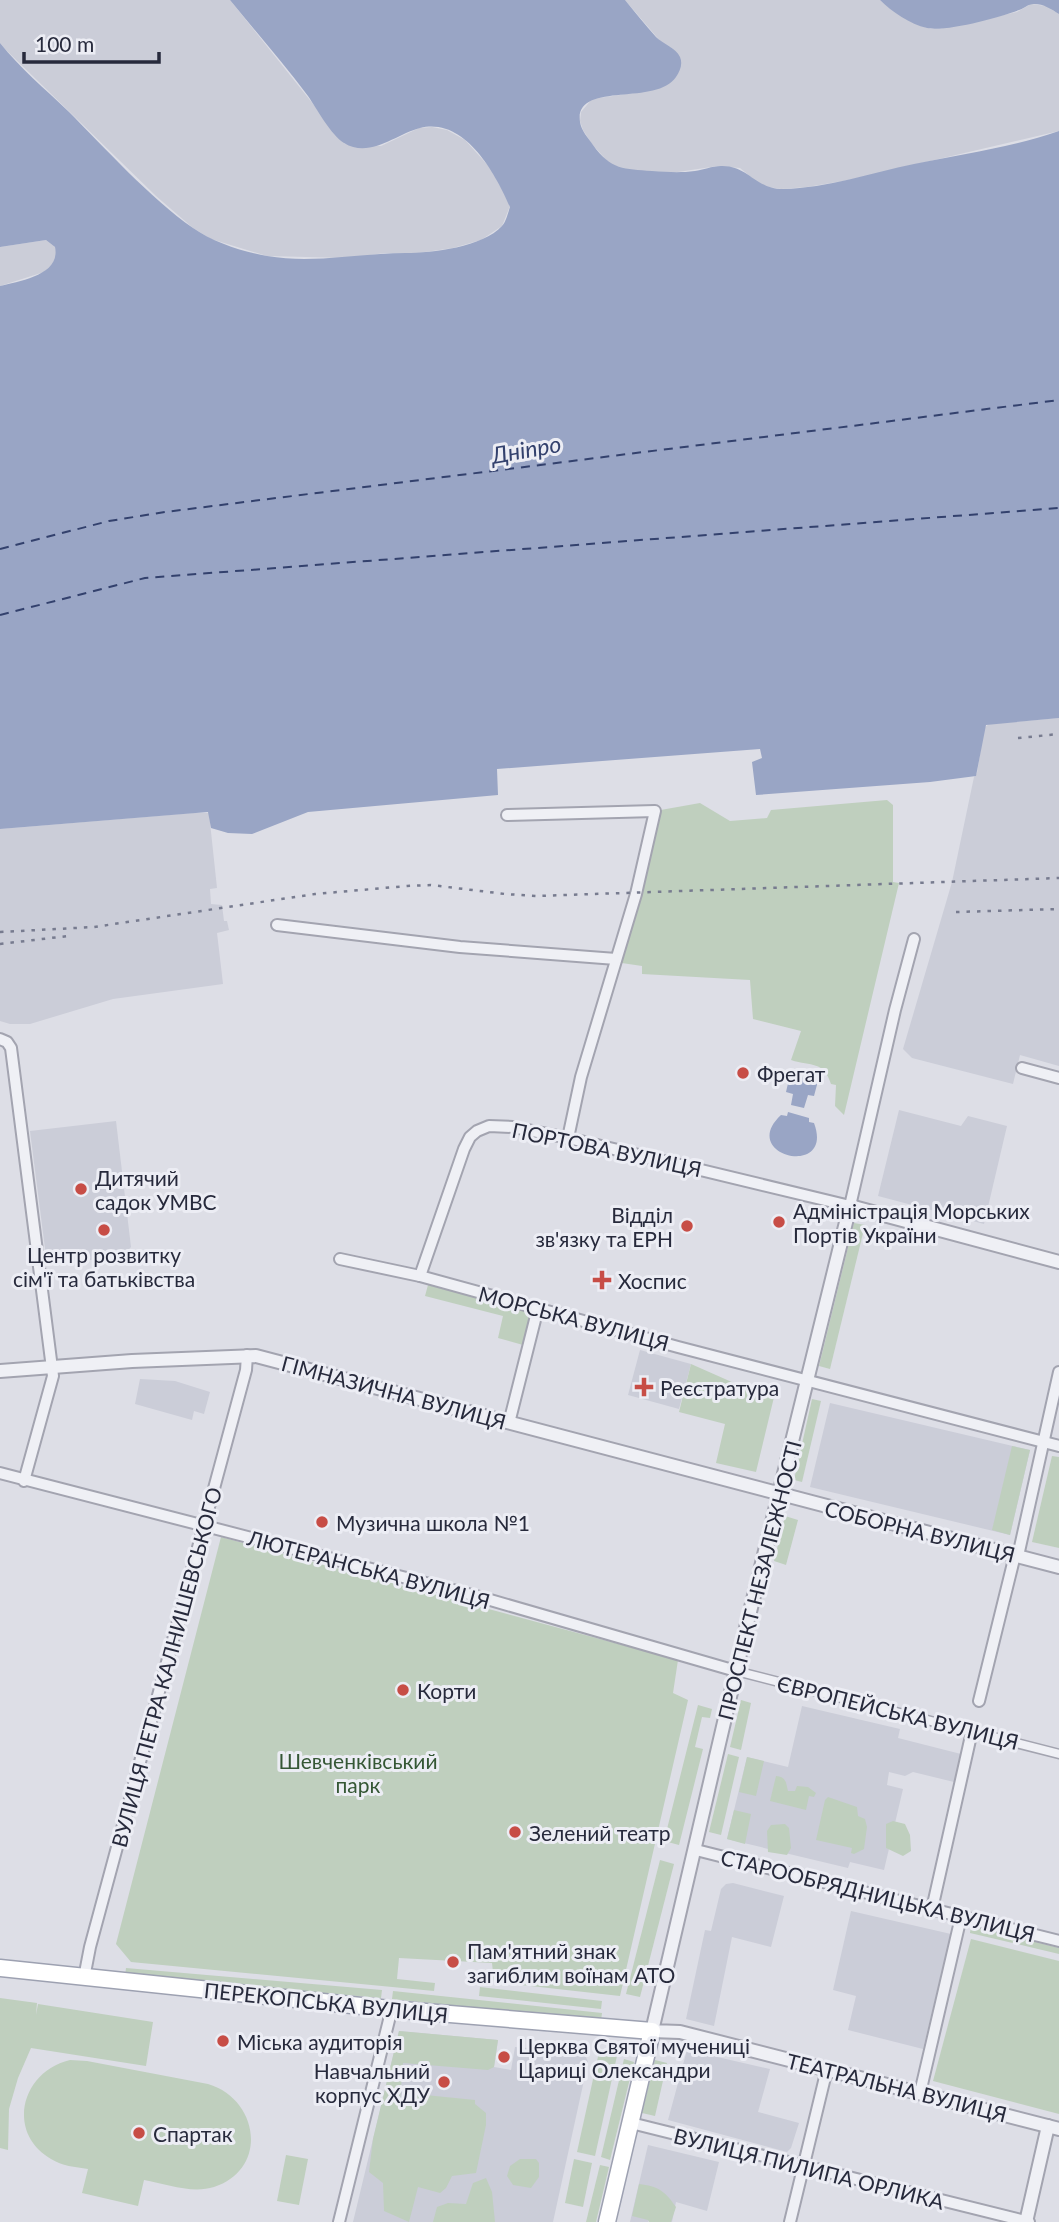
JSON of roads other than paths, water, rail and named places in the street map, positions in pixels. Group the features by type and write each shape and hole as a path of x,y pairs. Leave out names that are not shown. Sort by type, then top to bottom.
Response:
{"main road":[{"name":"ПЕРЕКОПСЬКА ВУЛИЦЯ","path":"0,1968 390,2009 652,2031"},
{"name":"ПРОСПЕКТ НЕЗАЛЕЖНОСТІ","path":"607,2222 652,2031"}],"street":[{"path":"507,815 655,811 636,894 581,1077 568,1138"},
{"path":"277,925 460,947 616,959"},
{"name":"ПРОСПЕКТ НЕЗАЛЕЖНОСТІ","path":"652,2031 736,1671 914,939"},
{"path":"0,1039 7,1042 11,1048 53,1376 24,1480"},
{"path":"1022,1068 1059,1078"},
{"name":"ПОРТОВА ВУЛИЦЯ","path":"420,1276 470,1137 489,1126 513,1127 568,1138 849,1206"},
{"path":"849,1206 1059,1262"},
{"name":"МОРСЬКА ВУЛИЦЯ","path":"340,1259 420,1276 1059,1446"},
{"path":"509,1423 538,1308"},
{"name":"ВУЛИЦЯ ПЕТРА КАЛНИШЕВСЬКОГО","path":"84,1978 90,1947 246,1370 247,1356"},
{"name":"ГІМНАЗИЧНА ВУЛИЦЯ","path":"0,1371 256,1356 780,1494"},
{"path":"979,1701 1045,1443 1059,1372"},
{"name":"ЛЮТЕРАНСЬКА ВУЛИЦЯ","path":"0,1474 480,1597 736,1671"},
{"name":"СОБОРНА ВУЛИЦЯ","path":"780,1494 1059,1567"},
{"name":"ЄВРОПЕЙСЬКА ВУЛИЦЯ","path":"736,1671 1059,1754"},
{"path":"932,1909 970,1740"},
{"name":"СТАРООБРЯДНИЦЬКА ВУЛИЦЯ","path":"696,1850 1059,1941"},
{"path":"920,2093 961,1917"},
{"path":"339,2222 390,2020 390,2009"},
{"name":"ТЕАТРАЛЬНА ВУЛИЦЯ","path":"652,2031 680,2032 1054,2127"},
{"path":"790,2222 827,2069"},
{"name":"ВУЛИЦЯ ПИЛИПА ОРЛИКА","path":"631,2123 1027,2222"},
{"path":"1027,2222 1054,2127"}],"water":[{"name":"Дніпро","path":"230,0 625,0 656,37 678,54 681,62 676,77 666,86 652,91 602,97 590,101 582,109 580,122 585,134 606,159 619,167 679,172 718,166 730,167 773,188 800,188 1006,146 1059,131 1059,718 986,725 976,776 930,782 756,795 752,762 762,758 760,749 497,769 498,795 308,812 252,834 228,833 211,828 208,812 0,829 0,286 28,279 46,270 55,257 55,247 46,240 0,247 0,43 128,172 177,216 201,233 238,249 267,256 302,259 443,250 470,244 493,233 503,224 510,207 487,164 464,139 451,131 436,127 420,128 373,147 354,147 344,143 329,128 299,84"},
{"path":"880,0 1059,0 1059,14 1044,6 1032,4 1011,13 973,23 936,29 914,24"},
{"path":"800,1077 818,1081 814,1096 808,1095 804,1108 791,1105 793,1094 786,1092 789,1079 798,1081"},
{"path":"788,1112 809,1118 809,1122 814,1123 817,1140 812,1151 801,1156 778,1150 771,1141 771,1129 781,1115 787,1116"}],"railway":[{"path":"1018,738 1059,734"},
{"path":"0,932 94,927 315,894 407,886 431,885 536,896 1059,878"},
{"path":"956,912 1059,909"},
{"path":"0,944 68,936"}],"place":[{"name":"Фрегат","path":"743,1073"},
{"name":"Дитячий садок УМВС","path":"81,1189"},
{"name":"Адміністрація Морських Портів України","path":"779,1222"},
{"name":"Відділ зв'язку та ЕРН","path":"687,1226"},
{"name":"Центр розвитку сім'ї та батьківства","path":"104,1230"},
{"name":"Хоспис","path":"602,1280"},
{"name":"Реєстратура","path":"644,1387"},
{"name":"Музична школа №1","path":"322,1522"},
{"name":"Корти","path":"403,1690"},
{"name":"Зелений театр","path":"515,1832"},
{"name":"Пам'ятний знак загиблим воїнам АТО","path":"453,1962"},
{"name":"Міська аудиторія","path":"223,2041"},
{"name":"Церква Святої мучениці Цариці Олександри","path":"504,2057"},
{"name":"Навчальний корпус ХДУ","path":"444,2082"},
{"name":"Спартак","path":"139,2133"}],"park label":[{"name":"Шевченківський парк","path":"358,1772"}]}
